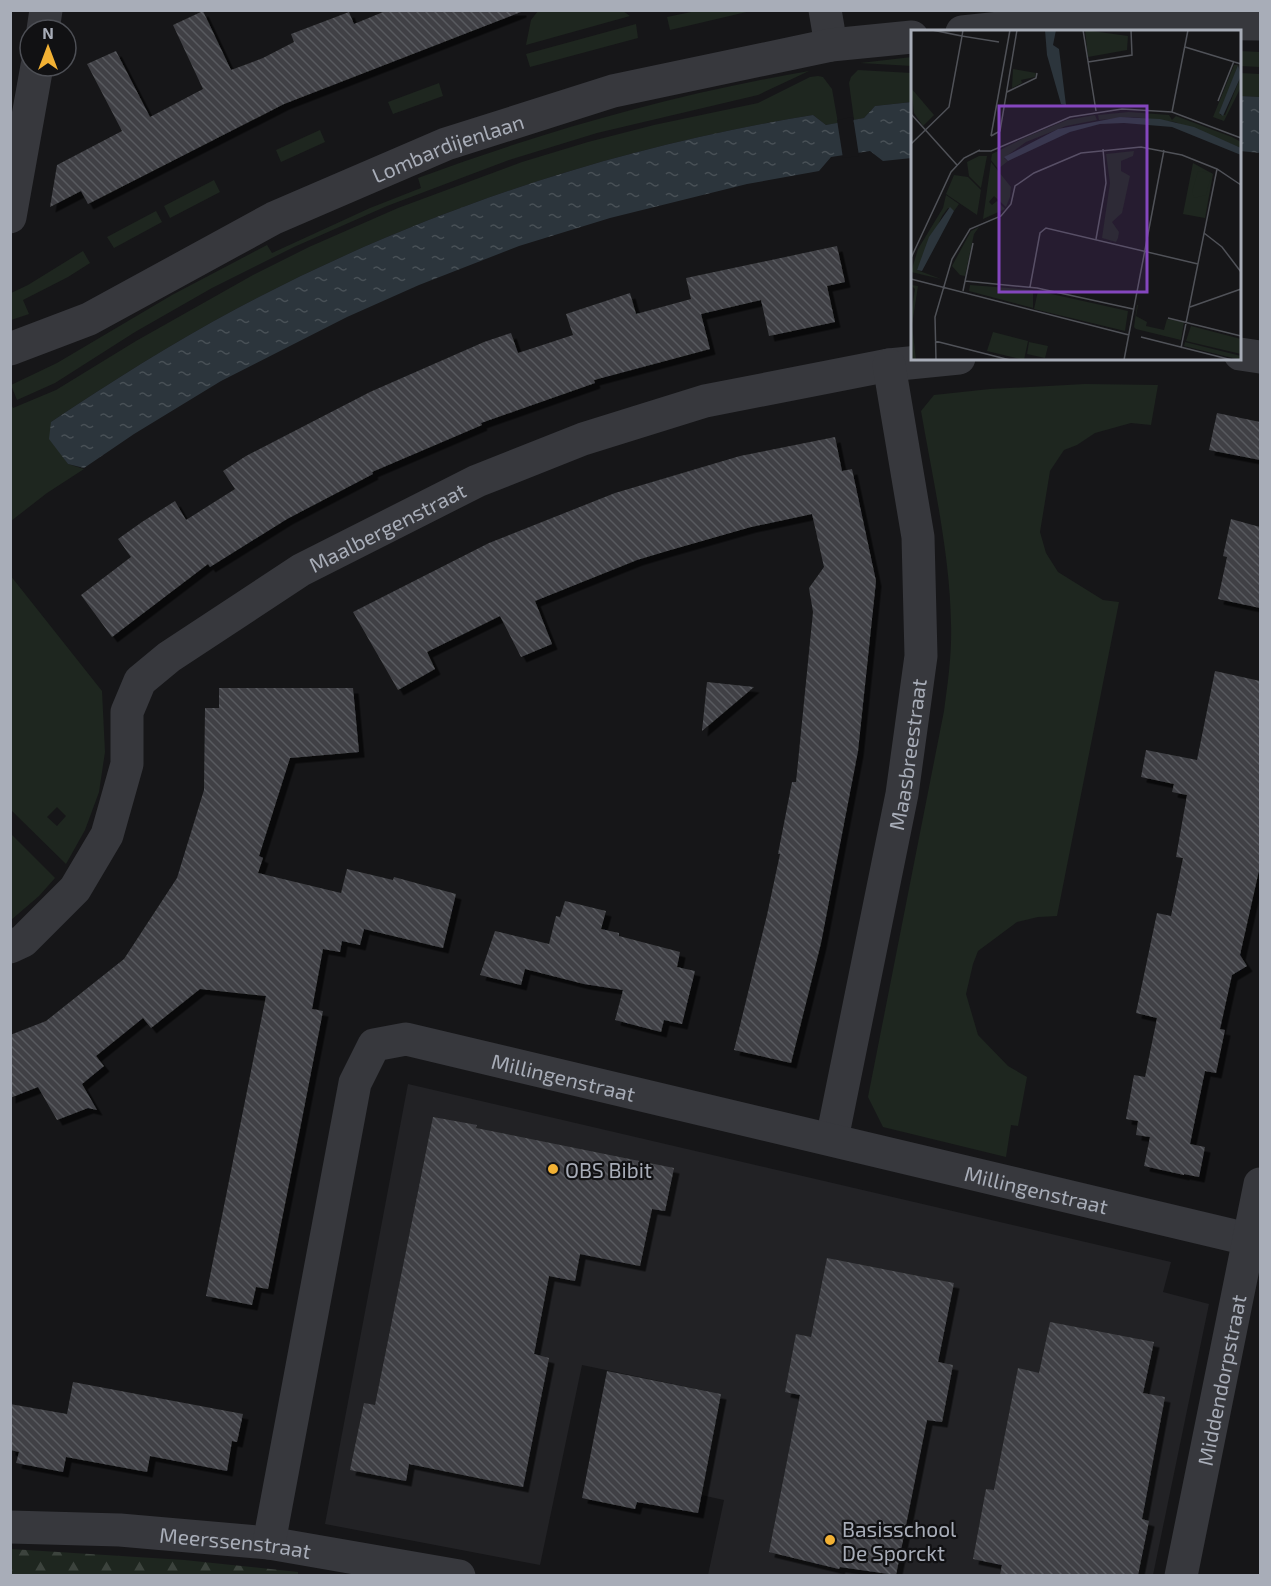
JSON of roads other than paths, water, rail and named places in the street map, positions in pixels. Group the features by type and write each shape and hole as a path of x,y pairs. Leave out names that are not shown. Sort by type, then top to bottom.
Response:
{"street":[{"path":"825,10 831,45"},
{"path":"981,30 1055,22 1260,24"},
{"name":"Lombardijenlaan","path":"12,348 89,319 274,218 446,144 613,92 831,45 911,37"},
{"path":"10,217 35,78"},
{"path":"1241,354 1260,357"},
{"name":"Maalbergenstraat","path":"10,947 22,941 75,889 107,835 127,764 127,712 140,681 178,651 301,570 477,481 583,439 705,401 889,365 938,360"},
{"name":"Maasbreestraat","path":"832,1139 902,794 921,656 918,537 889,365"},
{"name":"Millingenstraat","path":"269,1543 355,1083 374,1045 406,1039 1255,1241"},
{"name":"Middendorpstraat","path":"1181,1575 1255,1241 1260,1184"},
{"name":"Meerssenstraat","path":"10,1527 120,1530 269,1543 459,1575"}],"water":[{"path":"1241,96 1260,97 1260,153 1241,151"},
{"path":"911,102 911,158 883,161 870,151 831,157 819,171 747,184 610,218 519,246 419,285 347,317 221,381 134,434 84,468 68,464 49,439 51,422 189,335 304,274 445,214 590,165 664,145 813,115 826,125 864,118 875,106"}],"place":[{"name":"OBS Bibit","path":"553,1169"},
{"name":"Basisschool De Sporckt","path":"830,1540"}]}
